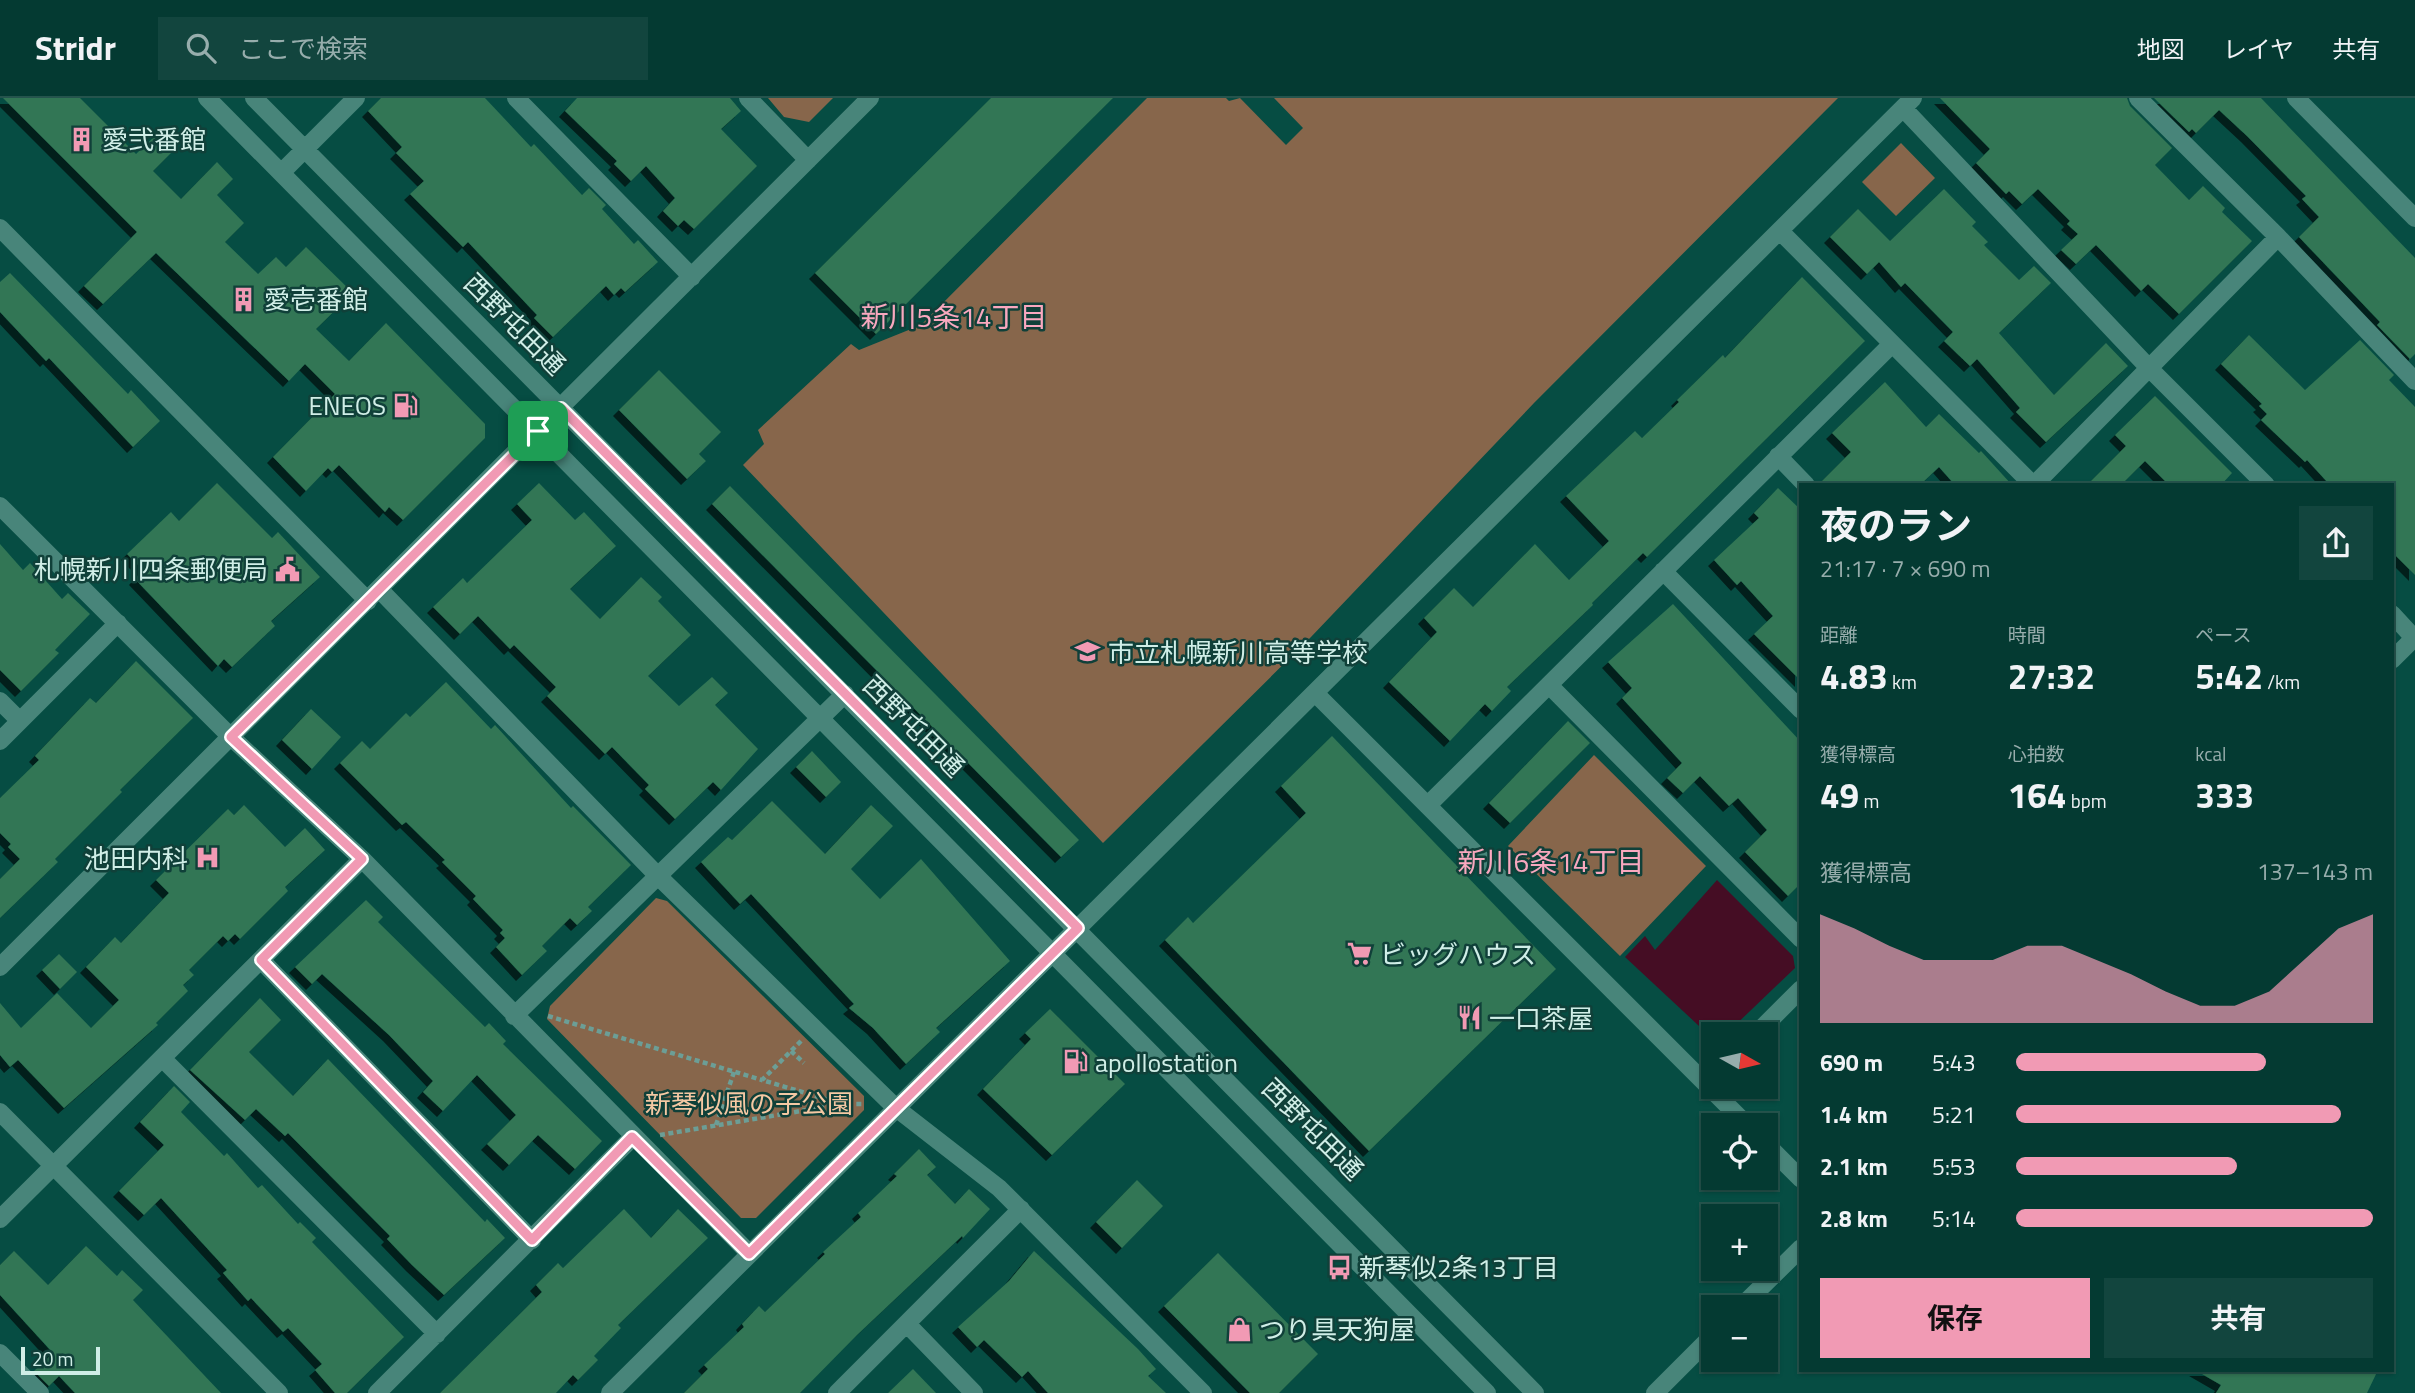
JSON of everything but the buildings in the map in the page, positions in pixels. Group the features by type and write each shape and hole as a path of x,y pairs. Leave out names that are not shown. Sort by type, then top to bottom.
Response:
{"street":[{"path":"207,98 1487,1393"},
{"name":"西野屯田通","path":"254,98 1078,928 1535,1393"},
{"path":"282,173 356,98"},
{"path":"516,98 692,277"},
{"path":"748,98 808,160"},
{"path":"0,967 870,98"},
{"path":"2138,98 2278,237 2415,381"},
{"path":"2297,98 2414,214"},
{"path":"610,1393 1908,103 2150,369 2264,483"},
{"path":"0,228 896,1108 999,1188 1203,1393"},
{"path":"1780,231 2032,483"},
{"path":"2036,483 2278,237"},
{"path":"1428,805 1892,344"},
{"path":"1778,456 1804,483"},
{"path":"0,506 231,737 362,859 749,1254"},
{"path":"1663,571 1799,708"},
{"path":"2394,616 2415,637 2394,658"},
{"path":"0,741 118,623"},
{"path":"1549,685 1799,937"},
{"path":"1315,693 1701,1072"},
{"path":"514,1016 845,694"},
{"path":"0,701 20,721"},
{"path":"0,1219 362,859"},
{"path":"261,960 532,1240"},
{"path":"1768,1022 1799,991"},
{"path":"162,1058 436,1334"},
{"path":"1725,1099 1737,1113"},
{"path":"0,1112 279,1393"},
{"path":"377,1393 632,1137"},
{"path":"1778,1156 1799,1176"},
{"path":"837,1393 908,1325 1021,1209"},
{"path":"1753,1295 1799,1250"},
{"path":"908,1325 974,1393"},
{"path":"1655,1393 1701,1347"},
{"path":"0,1353 40,1393"}],"path":[{"path":"538,1013 842,1104"},
{"path":"762,1080 804,1038"},
{"path":"791,1051 804,1063"},
{"path":"716,1125 734,1072"},
{"path":"656,1135 842,1104 870,1104"}],"green space":[{"path":"768,98 833,98 809,122 784,117"},
{"name":"市立札幌新川高等学校","path":"1147,98 1226,98 1229,101 1240,98 1286,145 1303,128 1274,98 1838,98 1534,403 1311,637 1103,843 743,465 764,444 758,430 851,344 859,350 921,325"},
{"path":"1901,143 1935,178 1896,216 1862,182"},
{"path":"1594,755 1706,866 1620,956 1508,846"},
{"name":"新琴似風の子公園","path":"656,898 667,901 864,1096 864,1110 756,1218 741,1218 547,1019 550,1006"}],"shaded area":[{"path":"1717,880 1793,956 1795,968 1739,1022 1701,1022 1701,1028 1625,957 1645,936 1655,950"}],"place":[{"name":"愛弐番館","path":"82,139"},
{"name":"愛壱番館","path":"244,299"},
{"name":"ENEOS","path":"406,405"},
{"name":"札幌新川四条郵便局","path":"288,569"},
{"name":"市立札幌新川高等学校","path":"1088,652"},
{"name":"池田内科","path":"208,858"},
{"name":"ビッグハウス","path":"1360,954"},
{"name":"一口茶屋","path":"1469,1018"},
{"name":"apollostation","path":"1075,1062"},
{"name":"新琴似2条13丁目","path":"1339,1267"},
{"name":"つり具天狗屋","path":"1239,1329"}],"district":[{"name":"新川5条14丁目","path":"954,316"},
{"name":"新川6条14丁目","path":"1551,861"}],"route":[{"path":"561,408 1078,928 749,1254 632,1137 532,1240 261,960 362,859 231,737 538,431 561,408"}]}
